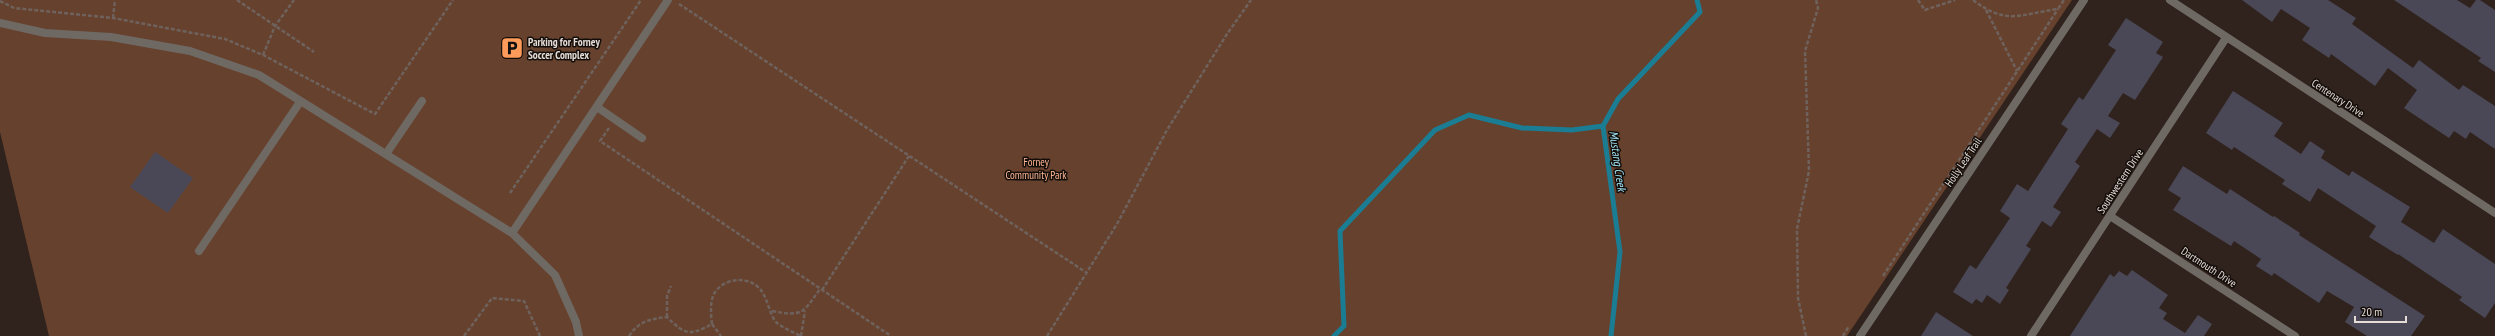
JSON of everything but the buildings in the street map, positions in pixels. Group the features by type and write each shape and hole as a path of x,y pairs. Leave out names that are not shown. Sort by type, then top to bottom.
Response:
{"street":[{"path":"512,233 668,0"},
{"name":"Holly Leaf Trail","path":"1860,336 2084,0"},
{"name":"Centenary Drive","path":"2170,0 2495,213"},
{"path":"0,23 45,34 111,37 190,51 259,75 512,233 555,275 576,322 579,336"},
{"name":"Southwestern Drive","path":"2031,336 2226,38"},
{"path":"386,154 422,101"},
{"path":"199,251 300,102"},
{"path":"597,107 642,138"},
{"name":"Dartmouth Drive","path":"2110,216 2295,336"}],"path":[{"path":"113,18 115,0"},
{"path":"236,0 314,52"},
{"path":"263,55 275,26 294,0"},
{"path":"0,1 14,8 113,18 226,39 263,55 375,114 454,0"},
{"path":"510,193 641,0"},
{"path":"673,0 1087,274"},
{"path":"1047,336 1117,224 1167,130 1227,34 1251,0"},
{"path":"1806,336 1798,298 1797,229 1809,171 1805,51 1818,8 1816,0"},
{"path":"1918,0 1925,10 1955,0"},
{"path":"1973,0 1986,10 2006,18 2058,10"},
{"path":"1880,281 2064,0"},
{"path":"1986,10 2017,72"},
{"path":"615,119 600,141 891,336"},
{"path":"721,336 712,324 713,295 725,283 736,280 748,281 757,286 763,292 775,321 801,336 805,310 821,289 909,156"},
{"path":"667,317 667,296 671,286"},
{"path":"464,336 492,298 524,301 540,336"},
{"path":"772,311 793,314 805,310"},
{"path":"629,336 635,327 642,322 667,317 687,333 694,333 712,324"},
{"path":"1843,336 1851,324"}],"green space":[{"name":"Forney Community Park","path":"0,0 2072,0 1847,336 49,336 0,132"}],"waterway":[{"name":"Mustang Creek","path":"1611,336 1620,252 1603,126 1618,99 1700,12 1697,0"},
{"path":"1334,336 1344,326 1340,231 1435,130 1469,115 1522,128 1572,130 1603,126"}],"place":[{"name":"Parking for Forney Soccer Complex","path":"512,48"}]}
